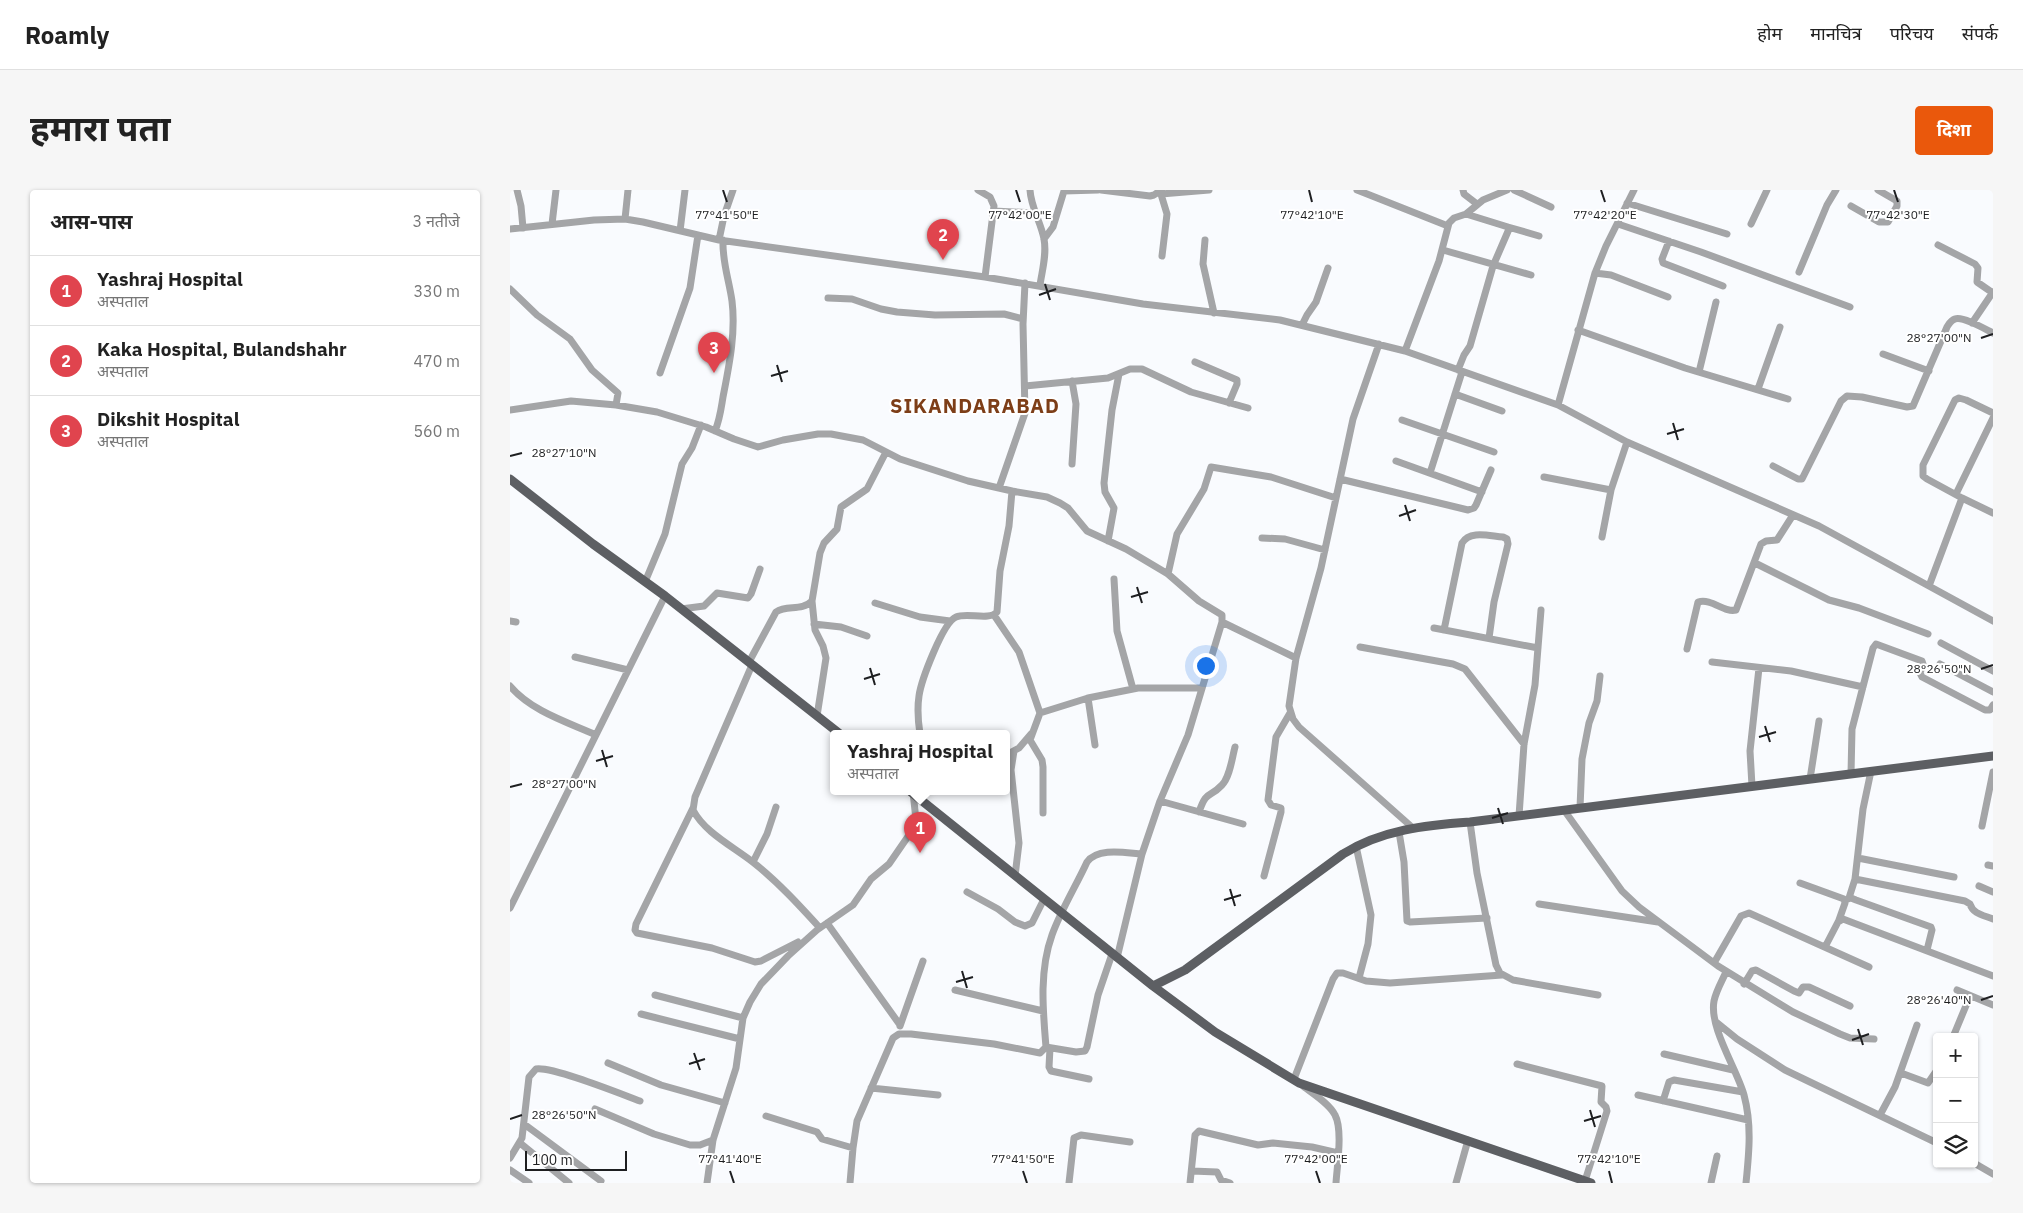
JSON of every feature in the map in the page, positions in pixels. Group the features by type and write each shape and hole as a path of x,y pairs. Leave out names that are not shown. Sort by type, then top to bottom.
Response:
{"main road":[{"path":"510,479 593,544 665,596 835,730"},
{"path":"1153,986 1185,970 1356,846 1377,837 1413,828 1993,756"},
{"path":"916,795 1153,986 1215,1032 1296,1081 1588,1182"}],"street":[{"path":"518,190 524,228"},
{"path":"552,224 556,190"},
{"path":"625,219 628,190"},
{"path":"680,231 685,190"},
{"path":"715,431 722,415 722,400 729,372 733,325 732,300 723,260 721,240 724,216 732,190"},
{"path":"978,190 992,200 994,211 985,277"},
{"path":"1030,190 1035,213 1044,239 1045,254 1040,286"},
{"path":"1044,239 1053,227 1064,191 1100,190 1145,196 1161,192 1209,190"},
{"path":"1357,190 1448,226"},
{"path":"1463,190 1464,194 1476,204"},
{"path":"1405,351 1443,250 1448,226 1454,218 1466,214 1476,204 1507,190"},
{"path":"1514,190 1551,208"},
{"path":"1558,406 1578,330 1596,273 1606,246 1634,190"},
{"path":"1752,224 1767,190"},
{"path":"1799,272 1827,205 1836,190"},
{"path":"1851,206 1879,222 1888,222 1898,206 1897,201 1878,190"},
{"path":"1161,192 1167,214 1162,256"},
{"path":"1626,203 1727,234"},
{"path":"994,211 1035,213"},
{"path":"1466,214 1539,236"},
{"path":"510,228 580,221 625,219 721,240 1025,283 1143,304 1280,320 1379,344 1405,351 1558,406 1627,442 1819,526 1993,621"},
{"path":"1618,224 1850,307"},
{"path":"1430,473 1455,394 1464,355 1470,346 1493,266 1509,232 1508,227"},
{"path":"660,373 686,301 694,270 698,235"},
{"path":"1206,240 1203,264 1214,312"},
{"path":"1669,241 1662,259 1663,263 1723,286"},
{"path":"1938,245 1975,264 1978,268 1977,282 1993,292 1972,323"},
{"path":"1443,250 1493,266 1531,275"},
{"path":"1302,325 1316,302 1328,268"},
{"path":"1596,273 1611,275 1668,298"},
{"path":"999,488 1007,460 1024,418 1025,283"},
{"path":"510,289 537,315 575,344 592,370 618,393 616,405"},
{"path":"828,298 852,298 881,309 896,312 936,315 1004,314 1024,320"},
{"path":"1699,372 1716,302"},
{"path":"1773,466 1798,479 1802,479 1843,398 1852,395 1907,407 1913,406 1951,321 1960,318 1993,333"},
{"path":"1758,389 1780,327"},
{"path":"1578,330 1699,372 1788,399"},
{"path":"1379,344 1353,419 1325,550 1296,658 1289,706 1290,713 1299,727 1413,828"},
{"path":"1883,354 1929,371"},
{"path":"1194,362 1237,380 1229,403"},
{"path":"1025,386 1108,378 1130,370 1142,369 1191,392 1248,408"},
{"path":"1108,541 1114,508 1105,492 1104,483 1112,410 1119,374"},
{"path":"1072,381 1076,404 1072,464"},
{"path":"1455,394 1502,411"},
{"path":"1993,413 1966,400 1959,398 1955,400 1923,465 1923,476 1927,479 1993,513"},
{"path":"510,410 571,401 616,405 657,412 701,425 734,439 762,447 783,440 818,434 831,434 863,440 907,462 968,481 1012,491 1041,495 1054,500 1068,508 1087,531 1168,574 1199,601 1221,613 1222,622 1188,735 1160,802 1142,854 1114,956 1098,995 1085,1051 1076,1052 1048,1048 1040,1053 928,1035 899,1034 893,1038 889,1045 858,1121 852,1148 850,1183"},
{"path":"1928,586 1959,496 1993,418"},
{"path":"1402,420 1494,452"},
{"path":"645,582 665,534 682,464 692,448 701,425"},
{"path":"1602,538 1610,490 1627,442"},
{"path":"817,716 826,658 814,624 812,601 820,553 824,543 836,530 841,508 867,489 886,452"},
{"path":"1396,461 1482,492"},
{"path":"1168,574 1177,534 1204,488 1211,467 1272,477 1336,498"},
{"path":"1340,479 1468,510 1474,508 1491,470"},
{"path":"1544,476 1610,490"},
{"path":"875,603 920,617 950,621 961,616 994,615 998,610 1000,571 1009,526 1012,491"},
{"path":"1687,649 1698,602 1708,602 1731,611 1736,610 1761,544 1766,540 1777,540 1793,515"},
{"path":"1444,630 1462,543 1465,538 1472,535 1503,537 1507,540 1508,544 1494,602 1488,638"},
{"path":"1262,538 1285,539 1325,550"},
{"path":"1755,563 1829,600 1858,608 1928,634"},
{"path":"681,609 704,606 717,593 744,598 750,596 760,569"},
{"path":"1114,579 1117,632 1134,689"},
{"path":"510,908 665,596"},
{"path":"808,938 761,961 755,962 712,948 637,933 635,930 636,924 693,808 695,796 750,663 776,612 784,608 804,607 812,601"},
{"path":"1519,816 1524,744 1535,685 1541,610"},
{"path":"994,615 1019,652 1040,713 1030,740 1042,760 1043,813"},
{"path":"920,730 919,694 926,673 950,621"},
{"path":"1222,622 1296,658"},
{"path":"814,624 841,627 867,636"},
{"path":"1434,628 1538,648"},
{"path":"1941,643 1993,671"},
{"path":"1851,774 1852,729 1873,648 1876,644 1922,661 1920,673 1922,677 1985,710 1990,710 1993,705"},
{"path":"1360,647 1453,664 1465,669 1524,744"},
{"path":"574,657 628,670"},
{"path":"1712,662 1823,677 1863,687"},
{"path":"1940,664 1993,692"},
{"path":"1752,786 1750,751 1759,668"},
{"path":"1580,808 1582,759 1589,722 1597,701 1600,676"},
{"path":"510,686 542,711 596,735"},
{"path":"1040,713 1088,698 1134,689 1156,687 1202,688"},
{"path":"1088,698 1095,744"},
{"path":"1264,876 1281,812 1281,808 1271,804 1268,800 1274,744 1290,713"},
{"path":"1810,779 1819,721"},
{"path":"1010,752 1014,751 1031,734"},
{"path":"1199,812 1205,797 1219,788 1225,781 1235,746"},
{"path":"1014,751 1011,766 1019,843 1015,876"},
{"path":"1824,947 1839,920 1854,879 1863,809 1871,771"},
{"path":"1982,826 1993,772"},
{"path":"707,1183 714,1140 736,1068 743,1018 750,1002 761,984 808,938 853,905 871,879 889,864 905,841 917,817 913,795"},
{"path":"1160,802 1243,824"},
{"path":"754,862 767,834 776,807"},
{"path":"693,808 696,817 705,826 754,862 820,928"},
{"path":"1564,810 1622,891 1726,972 1793,1012 1840,1034 1857,1039 1874,1039"},
{"path":"1470,822 1477,874 1496,965 1502,975"},
{"path":"1399,832 1404,862 1407,921 1487,918"},
{"path":"1356,846 1371,915 1368,944 1359,978"},
{"path":"1089,1079 1051,1071 1049,1068 1043,1011 1044,980 1051,937 1090,857 1102,853 1142,854"},
{"path":"1858,858 1954,877"},
{"path":"1854,879 1965,901 1970,904 1973,911 1993,919"},
{"path":"1800,883 1931,927 1927,950"},
{"path":"1979,886 1993,892"},
{"path":"967,892 1015,922 1025,926 1032,923 1044,899"},
{"path":"1539,904 1661,922"},
{"path":"1714,963 1741,916 1745,913 1756,915 1869,966"},
{"path":"1839,920 1848,921 1993,976"},
{"path":"827,923 900,1025"},
{"path":"899,1034 900,1025 923,961"},
{"path":"1744,984 1752,971 1756,970 1794,992 1799,993 1804,987 1810,988 1850,1006"},
{"path":"1726,972 1714,1000 1716,1022 1743,1092 1748,1120 1750,1149 1746,1183"},
{"path":"1336,1183 1338,1126 1334,1115 1296,1081 1335,975 1343,973 1359,978 1390,983 1502,975 1513,980 1598,994"},
{"path":"955,990 1043,1011"},
{"path":"1956,990 1993,1006"},
{"path":"655,995 743,1018"},
{"path":"1955,1033 1970,996"},
{"path":"641,1014 740,1039"},
{"path":"1716,1022 1737,1040 1785,1070 1933,1141"},
{"path":"1880,1115 1901,1073 1917,1025"},
{"path":"1664,1054 1733,1070"},
{"path":"608,1063 667,1086 725,1103"},
{"path":"1517,1064 1602,1086 1602,1102 1608,1111 1588,1182"},
{"path":"510,1158 518,1145 524,1124 529,1077 536,1068 543,1068 571,1077 640,1102"},
{"path":"1901,1073 1928,1084 1933,1076"},
{"path":"1663,1101 1668,1082 1674,1080 1743,1092"},
{"path":"871,1088 938,1094"},
{"path":"1638,1095 1748,1120"},
{"path":"595,1109 654,1134 690,1145 700,1145 714,1140"},
{"path":"766,1116 817,1132 821,1139 852,1148"},
{"path":"524,1124 601,1181"},
{"path":"1190,1183 1196,1135 1199,1131 1258,1145 1272,1143 1338,1149"},
{"path":"1069,1183 1074,1138 1081,1135 1130,1142"},
{"path":"1456,1183 1468,1140"},
{"path":"518,1145 569,1183"},
{"path":"1711,1183 1717,1156"},
{"path":"1978,1165 1993,1174"},
{"path":"510,1170 529,1183"},
{"path":"1192,1171 1217,1172 1222,1180 1230,1183"}],"place":[{"name":"Kaka Hospital, Bulandshahr","path":"943,260"},
{"name":"Dikshit Hospital","path":"714,373"},
{"name":"Yashraj Hospital","path":"920,853"}],"district":[{"name":"SIKANDARABAD","path":"975,405"}]}
